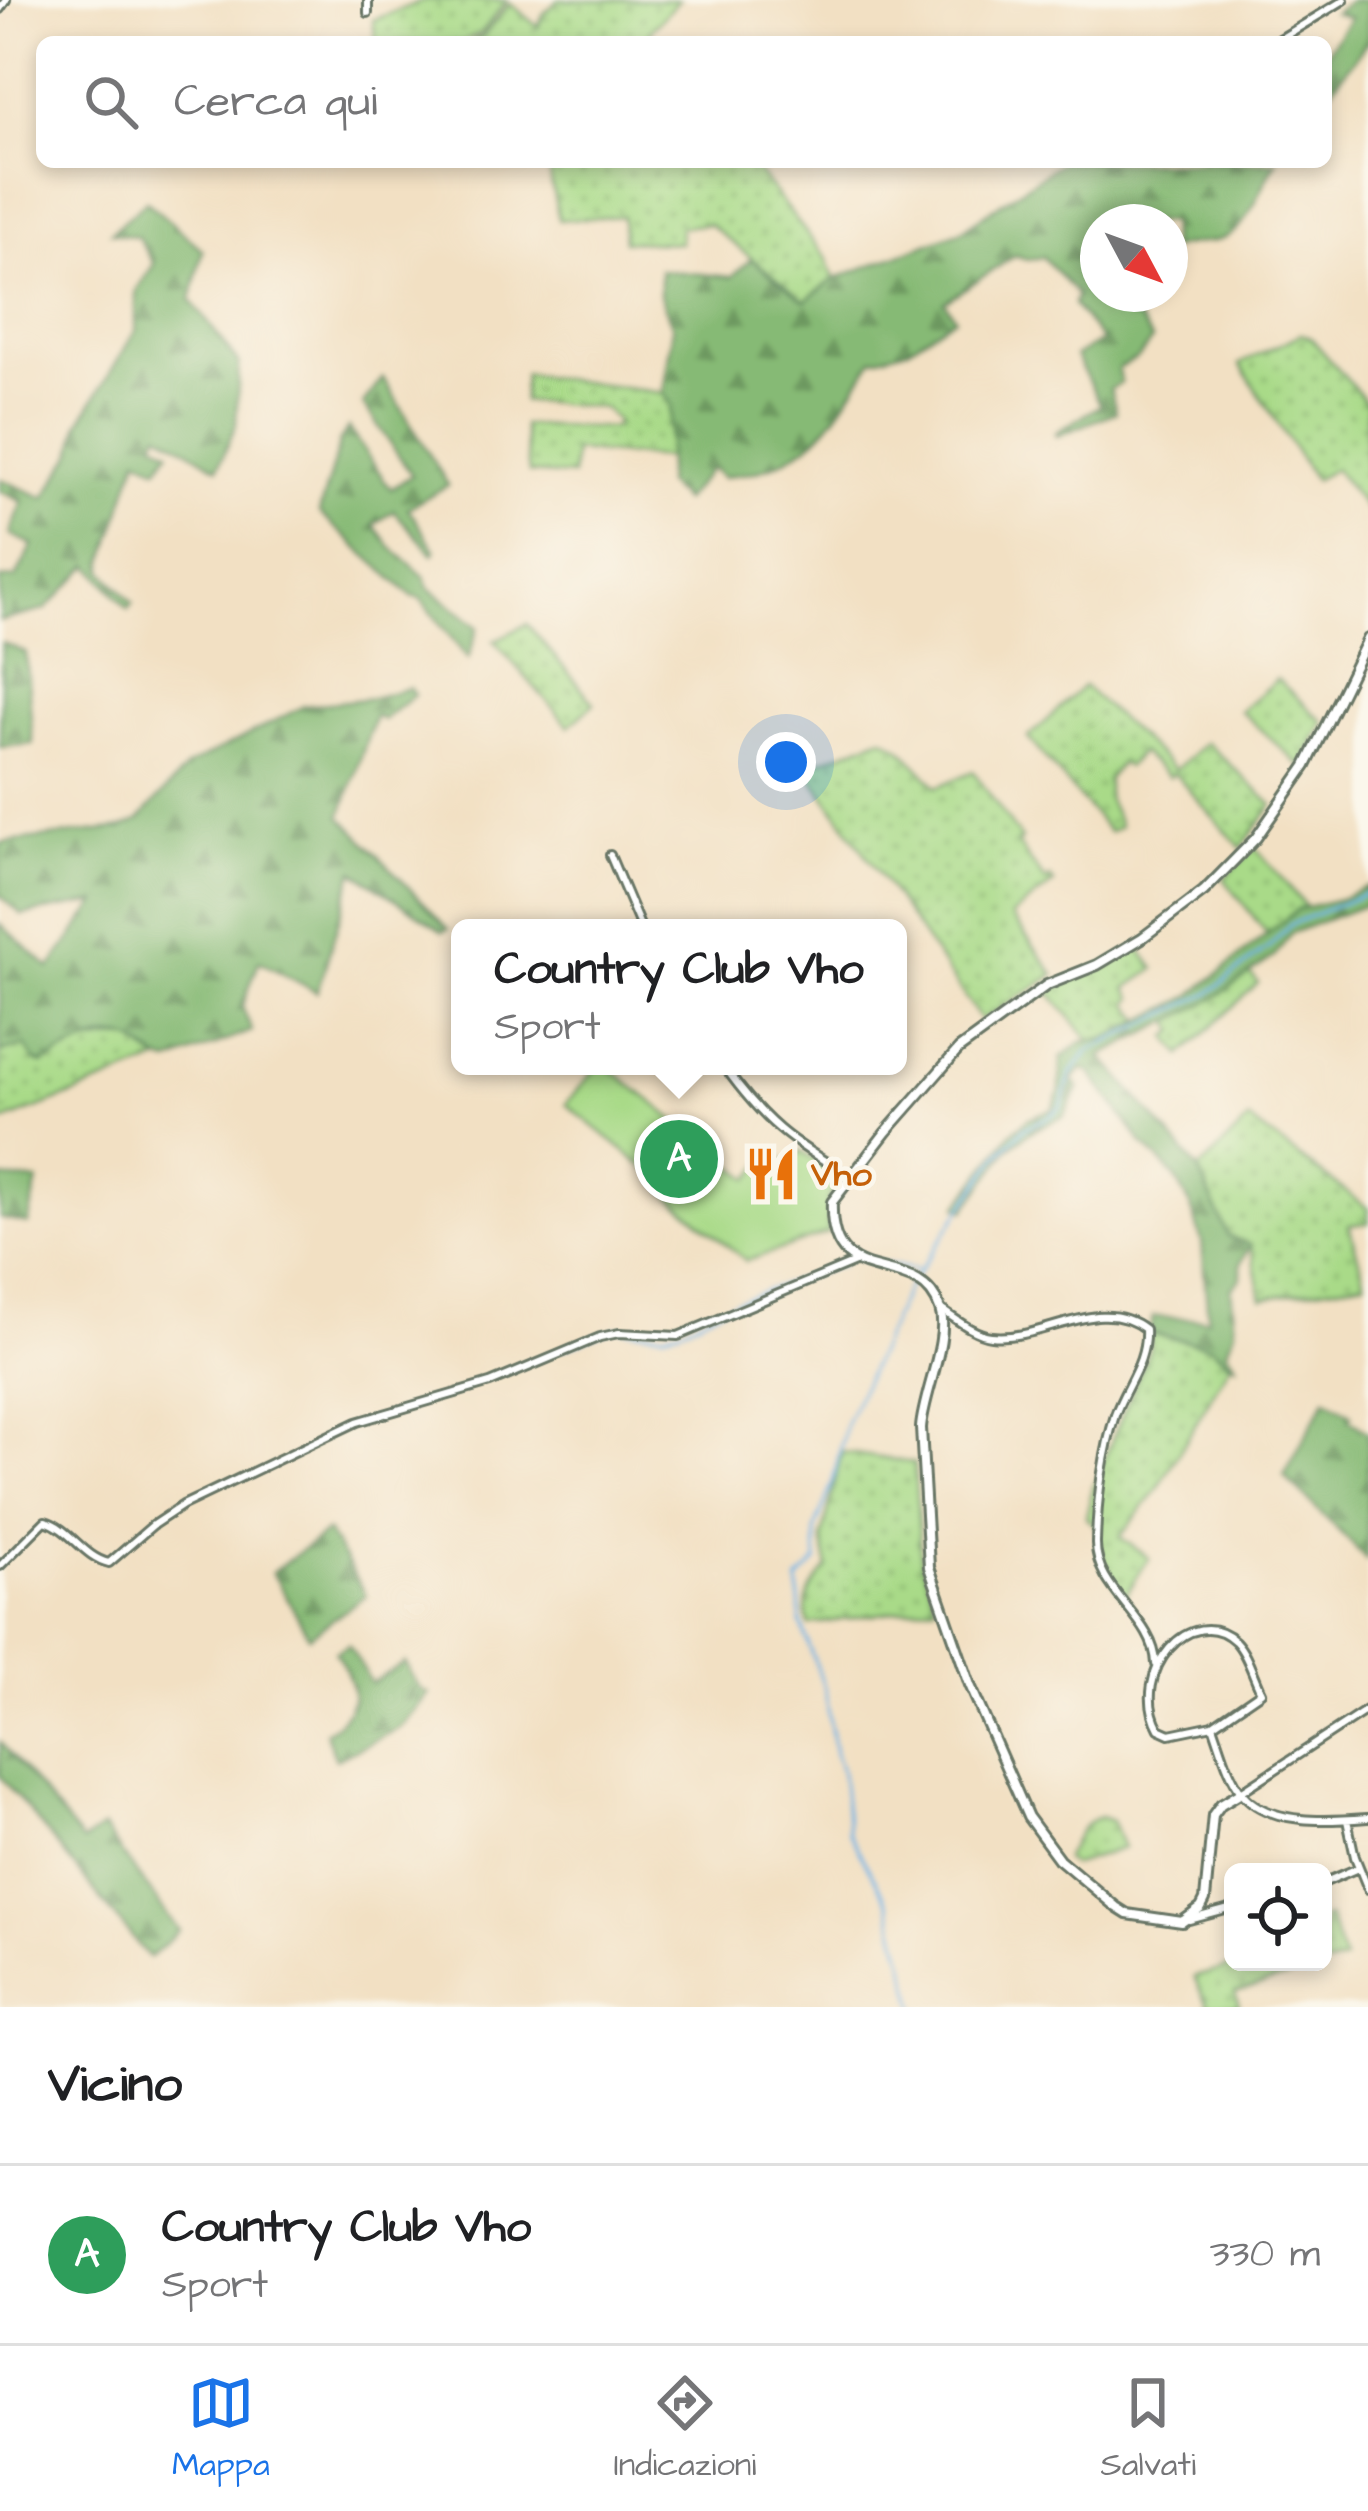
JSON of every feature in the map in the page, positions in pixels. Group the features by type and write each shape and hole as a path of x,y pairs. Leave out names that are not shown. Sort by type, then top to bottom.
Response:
{"street":[{"path":"0,9 6,0"},
{"path":"368,0 368,13"},
{"path":"1285,36 1344,0"},
{"path":"1224,1911 1189,1920 1127,1914 1059,1859 1028,1817 970,1685 929,1567 920,1457 922,1406 942,1329 940,1309 931,1293 913,1280 855,1262 841,1247 832,1202 959,1049 1047,985 1097,965 1142,938 1204,891 1256,838 1306,766 1368,640"},
{"path":"610,855 637,919"},
{"path":"731,1075 770,1125 850,1176"},
{"path":"0,1566 45,1521 58,1526 99,1562 109,1563 183,1505 357,1422 490,1383 600,1337 619,1333 679,1336 855,1262"},
{"path":"940,1309 987,1336 1014,1336 1111,1313 1145,1329 1146,1350 1115,1416 1096,1545 1109,1581 1156,1646 1150,1708 1159,1729 1170,1734 1214,1725 1261,1692 1238,1643 1223,1633 1205,1629 1186,1634 1156,1664"},
{"path":"1189,1920 1207,1893 1213,1815 1221,1804 1368,1708"},
{"path":"1214,1725 1241,1792 1257,1808 1283,1817 1368,1818"},
{"path":"1347,1820 1368,1889"},
{"path":"1332,1879 1358,1868"}],"green space":[{"path":"425,0 507,0 474,36 375,36 373,20"},
{"path":"559,0 679,0 649,32 653,36 482,36 510,3 538,27 544,13"},
{"path":"1351,0 1368,0 1368,41 1332,88 1332,44 1350,18 1334,13"},
{"path":"548,168 755,168 827,259 834,279 805,301 709,224 680,227 680,243 624,241 622,216 559,220"},
{"path":"1052,168 1274,168 1237,229 1222,239 1188,246 1188,204 1080,204 1080,312 1134,312 1152,340 1139,357 1118,369 1121,383 1110,389 1116,412 1055,433 1101,405 1075,356 1102,341 1073,305 1077,295 1043,257 1028,260 1016,255 944,302 955,317 907,349 873,359 827,426 799,451 760,470 723,478 711,468 683,501 665,484 671,404 663,393 673,327 660,295 660,270 732,277 751,259 805,301 834,279 959,232"},
{"path":"146,201 203,250 191,300 239,364 236,425 218,468 159,432 155,441 170,450 158,468 138,457 104,563 104,571 133,603 128,609 90,565 45,610 0,621 0,579 16,578 33,545 10,534 23,502 0,491 0,479 45,498 74,451 79,424 136,330 136,291 154,264 138,237 111,232"},
{"path":"1301,334 1311,338 1368,404 1368,512 1335,469 1314,480 1240,364"},
{"path":"524,374 663,393 671,404 668,458 574,451 572,476 529,473 523,425 615,428 616,420 603,408 523,401"},
{"path":"383,378 448,485 408,508 436,551 433,554 394,511 374,524 390,546 425,577 429,588 478,627 468,659 421,599 319,513 348,428 391,489 412,475 363,404"},
{"path":"527,624 594,703 569,726 494,641"},
{"path":"2,643 26,653 33,744 0,747"},
{"path":"1277,679 1324,722 1301,766 1240,711"},
{"path":"1083,686 1175,770 1206,742 1273,805 1241,848 1174,773 1169,777 1140,752 1107,779 1107,798 1120,826 1109,832 1028,738"},
{"path":"409,688 414,695 383,720 375,715 341,816 448,929 443,931 354,871 317,992 259,961 242,1007 252,1031 170,1063 126,1038 114,1037 89,1042 43,1064 25,1046 0,1052 0,924 50,968 97,902 22,915 0,895 0,843 123,828 139,820 188,766 304,706 372,698"},
{"path":"883,737 900,747 937,787 973,771 1021,839 1017,843 1045,881 1050,878 1054,883 1011,916 1055,975 981,1020 805,767"},
{"path":"1255,847 1305,906 1267,934 1224,879"},
{"path":"1368,886 1368,904 1291,933 1275,956 1213,999 1102,1056 1199,1170 1228,1236 1251,1245 1241,1263 1241,1278 1231,1288 1235,1330 1227,1350 1238,1366 1210,1346 1150,1333 1153,1317 1208,1319 1202,1242 1190,1204 1174,1176 1143,1144 1089,1071 1082,1069 1072,1080 1079,1089 1064,1116 1010,1147 965,1210 958,1206 1011,1133 1029,1118 1053,1109 1060,1090 1061,1058 1082,1042 1105,1039 1191,996 1298,909 1340,899"},
{"path":"1138,946 1155,969 1127,988 1134,998 1129,1003 1142,1020 1105,1039 1090,1040 1047,989"},
{"path":"1250,973 1258,983 1182,1055 1168,1037 1176,1031 1171,1021"},
{"path":"130,1038 159,1061 0,1123 0,1052"},
{"path":"590,1075 618,1075 750,1179 772,1152 790,1165 800,1151 840,1177 828,1198 828,1233 746,1261 665,1192 663,1182 566,1104"},
{"path":"1249,1120 1368,1208 1368,1223 1349,1225 1365,1281 1262,1298 1251,1246 1228,1236 1199,1170"},
{"path":"0,1178 38,1181 28,1224 0,1218"},
{"path":"1150,1333 1210,1346 1230,1364 1156,1492 1120,1537 1149,1558 1124,1598 1106,1570 1096,1526 1086,1516 1094,1484 1150,1348"},
{"path":"1326,1398 1368,1432 1367,1559 1284,1476"},
{"path":"842,1452 914,1463 921,1561 935,1605 809,1625 810,1593 828,1568 822,1538"},
{"path":"327,1532 366,1595 309,1636 272,1572"},
{"path":"349,1645 371,1683 405,1663 420,1689 429,1694 401,1727 336,1759 325,1732 351,1705 352,1685 335,1652"},
{"path":"0,1742 83,1842 103,1828 179,1931 149,1958 0,1776"},
{"path":"1101,1817 1112,1821 1123,1848 1071,1865 1064,1859 1074,1839"},
{"path":"1332,1928 1344,1961 1332,1965"},
{"path":"1224,1969 1310,1971 1235,1993 1239,2007 1208,2007 1194,1977"}],"waterway":[{"path":"916,2007 889,1904 848,1832 825,1690 801,1623 798,1581 817,1561 815,1529 832,1484 846,1423 906,1290 998,1156 1024,1128 1061,1107 1071,1074 1089,1051 1209,993 1291,924 1368,893"},
{"path":"861,1259 916,1270"},
{"path":"564,1348 616,1328 663,1333 680,1329 731,1303 843,1264"}],"place":[{"name":"Country Club Vho","path":"679,1159"},
{"name":"Vho","path":"771,1174"}]}
